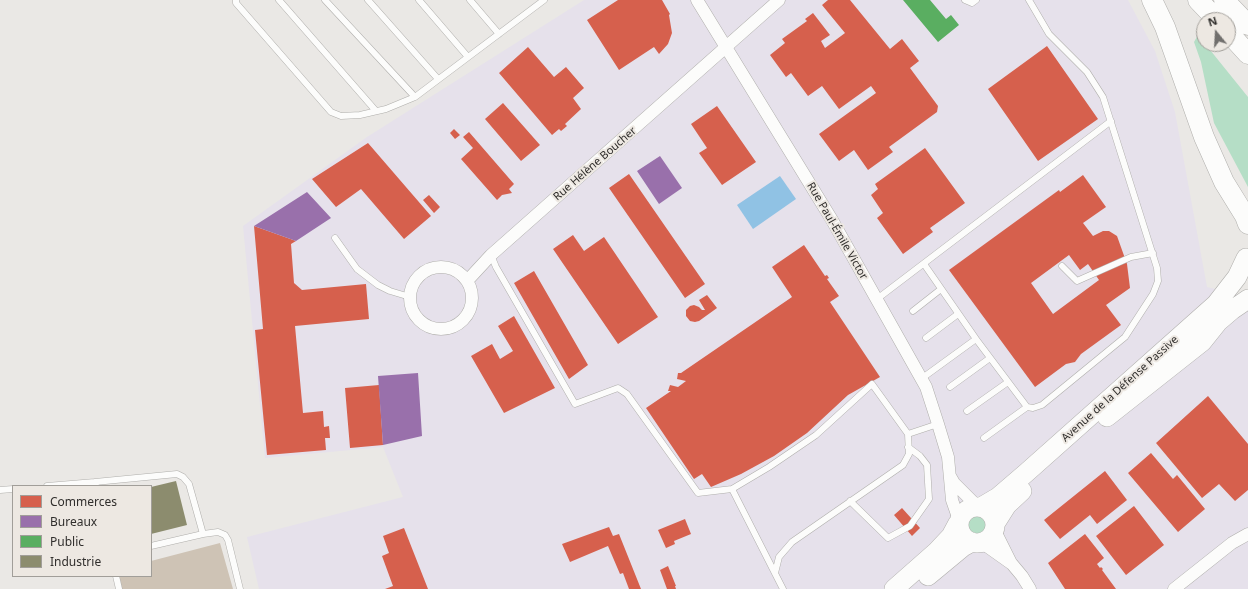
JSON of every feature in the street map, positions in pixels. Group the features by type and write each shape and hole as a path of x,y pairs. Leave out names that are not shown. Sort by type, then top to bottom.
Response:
{"highway":[{"path":"1152,0 1165,26 1204,137 1224,182 1245,216 1248,224"},
{"path":"1198,0 1209,12"},
{"path":"1224,0 1248,25"},
{"path":"1236,41 1248,54"}],"main road":[{"name":"Avenue de la Défense Passive","path":"979,507 998,497 1216,304 1237,277 1247,257"},
{"name":"Avenue de la Défense Passive","path":"995,527 1007,505 1030,484 1113,412 1202,342 1218,322 1248,299"},
{"path":"894,589 936,552 951,536 961,514 966,510 971,507 979,507 991,513 995,527 988,539 963,547 914,589"},
{"path":"959,521 960,533 963,537 975,543"}],"street":[{"name":"Rue Paul-Émile Victor","path":"697,0 832,220 926,387 948,457 952,500 959,521"},
{"name":"Rue Hélène Boucher","path":"467,281 491,255 779,0"},
{"path":"442,268 452,270 460,274 467,281 471,291 472,302 469,312 454,326 444,329 433,328 423,324 416,317 411,307 410,297 412,287 424,272 442,268"},
{"name":"Rue Paul-Émile Victor","path":"950,475 954,483 979,507"},
{"path":"995,527 1012,564"},
{"path":"1174,589 1232,543 1248,534"},
{"path":"975,543 988,547 1012,564 1030,589"}],"lane":[{"path":"236,0 236,3 332,112 341,116 360,115 386,109 414,97 544,0"},
{"path":"279,0 376,111"},
{"path":"325,0 414,97"},
{"path":"368,0 438,79"},
{"path":"419,0 468,56"},
{"path":"470,0 499,34"},
{"path":"965,0 972,3 976,0"},
{"path":"924,264 958,314 1008,382 1027,407 1033,408 1042,405 1125,337 1153,294 1158,281 1157,268 1103,97 1087,72 1049,34 1028,0"},
{"path":"877,299 1111,121"},
{"path":"335,238 357,269 378,285 390,291 410,297"},
{"path":"1062,266 1077,282 1131,257 1152,253"},
{"path":"491,255 496,267 575,404 618,388 627,394 698,493 732,489 769,467 816,435 872,384 908,434 908,454 903,465 792,542 779,557 775,573"},
{"path":"914,311 941,289"},
{"path":"926,338 958,314"},
{"path":"921,379 976,339"},
{"path":"950,387 990,358"},
{"path":"967,411 1008,382"},
{"path":"984,438 1027,407"},
{"path":"908,434 938,424"},
{"path":"850,501 888,538 910,526 929,499 927,465 920,456 908,447"},
{"path":"72,485 96,484 177,474 183,477 189,484 203,534"},
{"path":"0,490 12,489"},
{"path":"732,489 783,589"},
{"path":"152,546 203,534 218,532 225,535 228,540 240,589"},
{"path":"116,577 119,589"}],"shaded area":[{"path":"584,0 1128,0 1155,51 1175,112 1207,287 1248,297 1248,589 259,589 247,537 403,497 383,447 265,458 243,226 367,137"}],"green space":[{"path":"1198,52 1212,52 1248,97 1248,187 1214,123"},
{"path":"977,514 984,517 987,524 984,531 977,534 970,531 967,524 970,517"}],"water":[{"path":"780,176 796,199 753,229 737,205"}],"building: Commerces":[{"path":"618,0 662,0 670,14 672,33 668,44 659,54 654,47 619,70 587,20"},
{"path":"828,0 850,0 890,49 902,39 919,61 910,68 938,106 937,112 889,147 893,152 868,170 854,150 839,161 819,134 876,93 871,86 839,109 822,86 808,96 791,73 786,77 770,55 785,43 782,39 807,21 805,19 813,13 830,35 821,41 825,48 845,33 822,5"},
{"path":"1047,46 1098,119 1038,161 988,89"},
{"path":"528,47 554,77 566,67 584,88 573,98 581,109 565,124 567,126 561,131 559,129 552,135 499,73"},
{"path":"503,103 540,145 521,161 485,119"},
{"path":"717,106 756,162 722,185 699,153 707,148 691,124"},
{"path":"454,129 460,135 455,139 450,133"},
{"path":"469,132 514,184 509,189 512,193 502,195 497,200 461,159 473,148 463,137"},
{"path":"368,143 431,216 404,239 361,189 336,207 312,179"},
{"path":"925,148 965,203 930,228 933,232 903,254 877,218 883,213 871,195 878,189 875,184"},
{"path":"629,174 705,284 685,298 609,188"},
{"path":"1083,175 1106,207 1083,223 1093,236 1103,231 1109,231 1117,236 1127,264 1130,288 1106,305 1121,325 1081,354 1075,362 1066,364 1035,387 949,270 1059,190 1060,192","holes":["1069,255 1080,270 1088,264 1099,280 1053,314 1031,283"]},
{"path":"429,195 440,207 434,213 423,200"},
{"path":"254,226 296,241 291,244 294,283 302,290 366,284 369,319 295,326 303,413 323,411 324,427 329,426 330,438 325,438 326,450 267,455 255,330 263,329"},
{"path":"573,235 584,251 604,237 658,317 618,344 553,249"},
{"path":"804,245 825,276 827,275 829,278 827,279 839,296 830,302 880,377 848,395 807,433 774,456 741,474 711,487 702,474 694,479 646,408 671,391 668,391 670,385 678,387 686,381 677,379 678,373 681,373 792,297 772,267"},
{"path":"534,271 588,365 569,379 514,283"},
{"path":"707,295 717,308 699,321 690,321 686,316 686,310 690,306 694,305 702,310 705,310 699,300"},
{"path":"514,316 555,388 504,413 471,356 492,344 500,359 513,351 498,326"},
{"path":"379,385 383,445 350,448 345,388"},
{"path":"1208,396 1248,444 1248,490 1235,501 1219,484 1202,498 1156,443"},
{"path":"1151,453 1173,479 1177,475 1205,509 1178,532 1128,473"},
{"path":"1105,471 1127,500 1097,524 1090,515 1060,539 1044,520"},
{"path":"1134,506 1164,545 1126,575 1096,536"},
{"path":"902,508 920,528 912,536 894,515"},
{"path":"685,519 691,534 674,541 675,544 666,548 658,530"},
{"path":"609,527 613,536 619,534 641,589 629,589 623,573 620,574 608,546 570,562 562,544"},
{"path":"404,528 428,589 385,589 393,586 382,556 389,553 383,536"},
{"path":"1085,534 1104,558 1097,564 1103,569 1102,570 1116,589 1065,589 1048,563"},
{"path":"668,566 676,589 667,589 660,570"}],"building: Bureaux":[{"path":"660,156 682,188 659,204 637,171"},
{"path":"307,192 331,218 296,241 254,226"},
{"path":"418,373 422,436 383,445 378,376"}],"building: Public":[{"path":"903,0 930,0 946,19 951,15 959,25 938,42"}],"building: Industrie":[{"path":"176,481 187,525 152,534 152,487"}],"building: Autres":[{"path":"220,543 233,589 122,589 119,577 152,577 152,561"}]}
